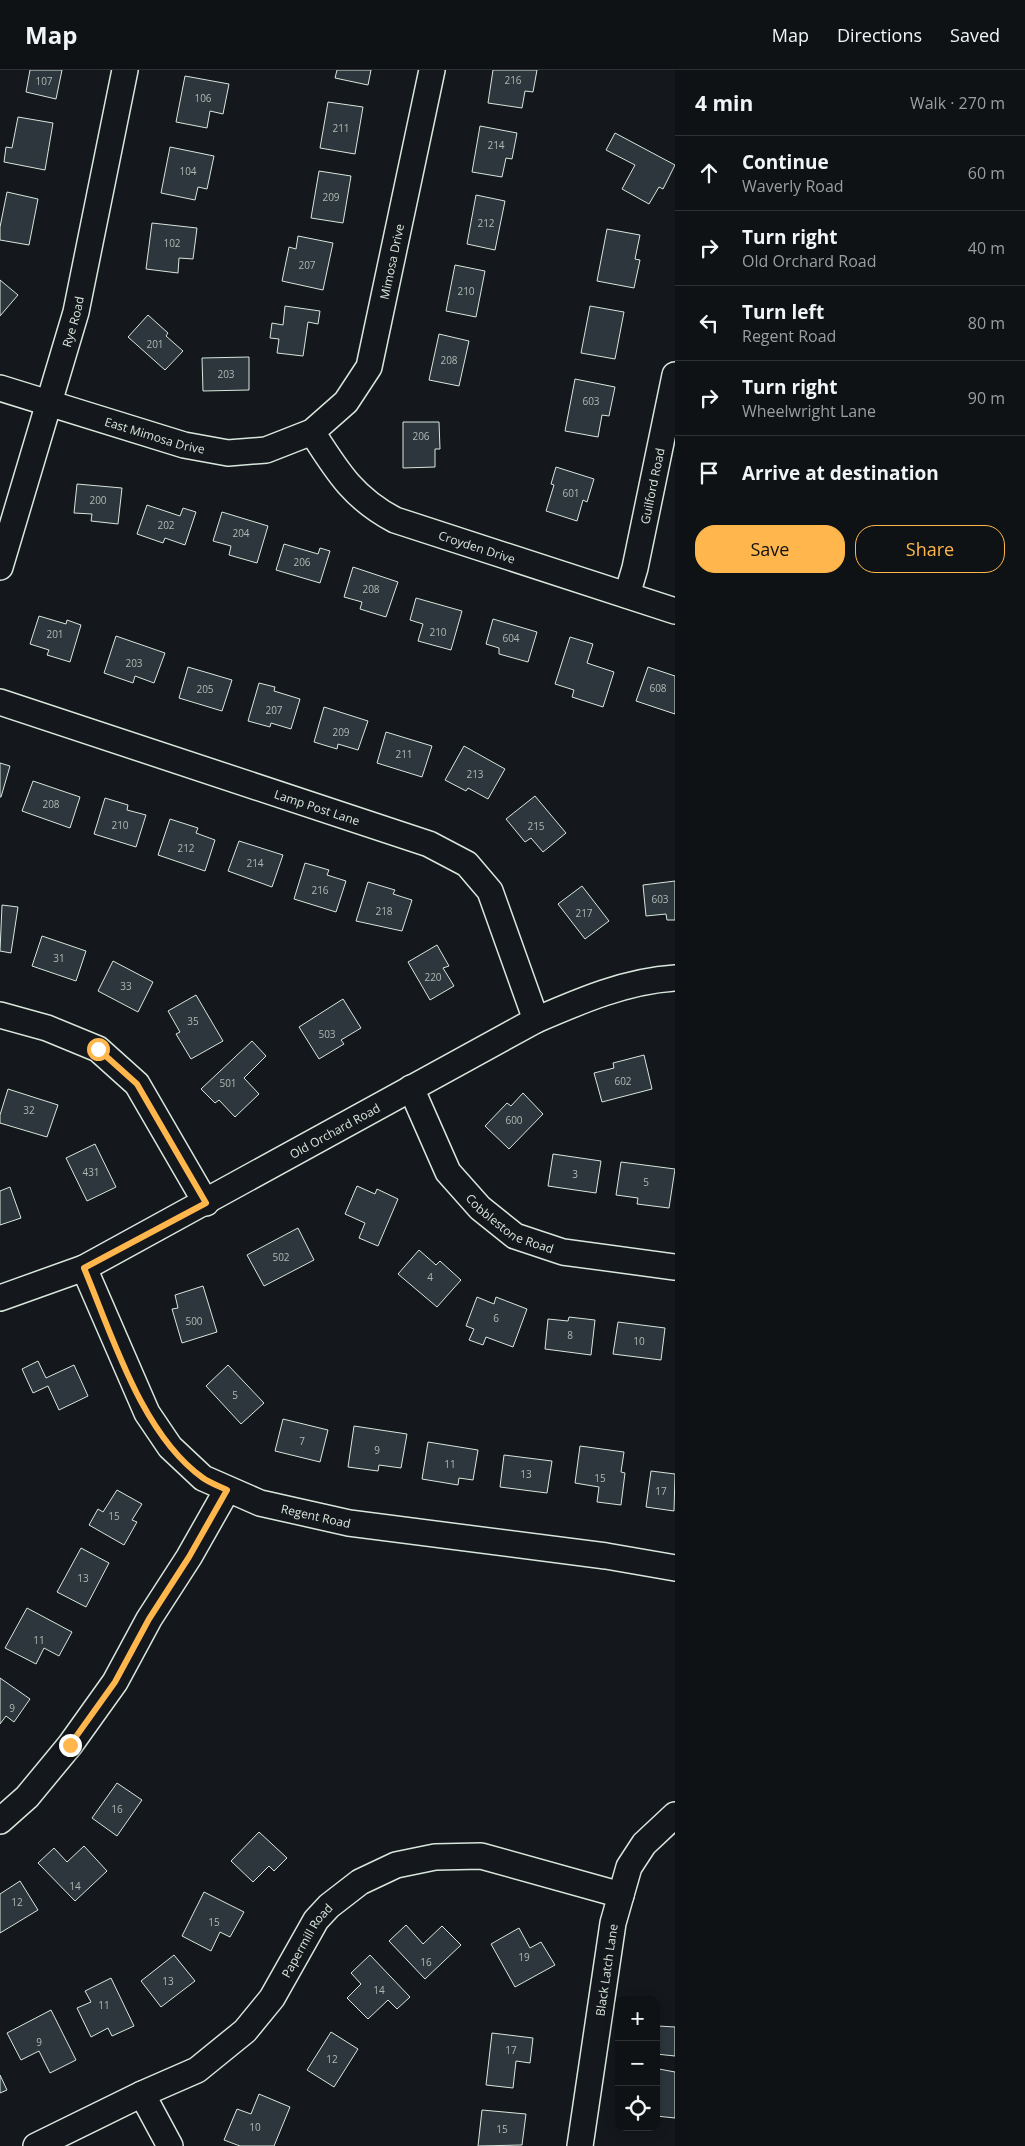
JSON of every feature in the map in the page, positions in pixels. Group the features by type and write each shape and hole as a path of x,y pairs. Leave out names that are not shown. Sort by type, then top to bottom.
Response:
{"street":[{"name":"Rye Road","path":"0,567 76,312 125,70"},
{"name":"Mimosa Drive","path":"312,432 346,402 369,367 432,70"},
{"name":"Guilford Road","path":"627,596 635,568 675,375"},
{"name":"East Mimosa Drive","path":"0,388 184,446 228,452 266,450 312,432"},
{"name":"Croyden Drive","path":"312,432 350,487 372,508 395,520 675,612"},
{"name":"Lamp Post Lane","path":"0,702 430,844 466,864 490,891 536,1020"},
{"name":"Old Orchard Road","path":"0,1298 84,1268 206,1203 536,1020 581,1000 648,980 675,978"},
{"path":"0,1015 48,1028 98,1049 137,1084 206,1203"},
{"name":"Cobblestone Road","path":"411,1088 448,1172 480,1208 515,1236 564,1252 675,1267"},
{"name":"Regent Road","path":"84,1268 147,1413 170,1447 203,1478 260,1503 349,1523 606,1556 675,1568"},
{"path":"0,1821 27,1797 64,1752 115,1682 149,1619 189,1557 227,1490"},
{"name":"Black Latch Lane","path":"580,2146 612,1923 629,1867 644,1844 675,1815"},
{"name":"Papermill Road","path":"36,2146 142,2094 197,2070 244,2031 272,1998 316,1920 329,1906 360,1882 396,1865 435,1857 481,1856 621,1895"},
{"path":"142,2094 170,2146"}],"building":[{"path":"30,70 62,70 56,99 26,92"},
{"path":"337,70 371,70 368,85 335,78"},
{"path":"493,70 537,70 533,92 525,91 522,108 488,103"},
{"path":"185,76 229,84 223,114 210,111 207,128 176,122"},
{"path":"328,102 363,107 355,154 320,148"},
{"path":"18,117 53,123 45,170 4,162 6,147 12,148"},
{"path":"480,126 517,133 512,159 506,158 502,177 472,172"},
{"path":"615,133 675,165 663,189 659,187 649,204 622,189 635,165 606,150"},
{"path":"170,147 214,156 207,189 198,187 195,200 161,193"},
{"path":"319,171 351,176 343,223 311,218"},
{"path":"7,192 38,199 29,245 0,240 0,227"},
{"path":"476,195 505,201 495,250 467,244"},
{"path":"152,223 197,228 193,259 179,258 178,273 146,269"},
{"path":"607,229 640,235 635,259 640,260 634,288 597,281"},
{"path":"298,236 333,243 323,290 282,281 289,247 296,249"},
{"path":"455,265 485,271 476,317 446,311"},
{"path":"0,280 18,295 0,316"},
{"path":"285,306 320,311 318,324 308,322 303,356 277,353 279,339 270,338 272,323 283,325"},
{"path":"590,306 624,312 615,359 581,353"},
{"path":"148,315 168,333 166,336 183,351 165,370 128,337"},
{"path":"439,334 469,341 459,386 429,380"},
{"path":"249,357 249,390 203,391 202,358"},
{"path":"575,379 615,387 609,416 602,415 598,437 565,431"},
{"path":"403,422 439,422 440,449 435,449 435,467 403,468"},
{"path":"556,467 594,479 587,502 583,500 577,521 546,511 554,485 551,484"},
{"path":"77,484 122,488 118,524 91,521 92,514 74,513"},
{"path":"147,505 180,516 183,508 196,512 185,545 165,538 163,543 137,534"},
{"path":"222,512 268,526 257,563 229,555 231,546 213,541"},
{"path":"284,544 318,554 320,548 330,551 320,583 276,570"},
{"path":"353,567 398,582 386,617 360,609 362,602 344,597"},
{"path":"416,598 462,611 451,650 418,641 423,624 410,620"},
{"path":"39,616 66,624 67,620 81,625 70,662 47,655 49,650 30,644"},
{"path":"493,619 537,632 528,662 499,654 499,648 486,644"},
{"path":"116,636 165,653 154,683 135,676 133,683 104,673"},
{"path":"570,637 593,644 587,663 614,672 603,707 572,697 574,690 555,684"},
{"path":"188,667 232,680 222,711 179,698"},
{"path":"648,667 675,676 675,714 636,701"},
{"path":"259,683 275,687 274,691 300,699 291,729 271,723 270,727 248,721"},
{"path":"324,707 368,721 358,750 338,744 337,749 314,742"},
{"path":"386,732 432,746 422,777 377,763"},
{"path":"464,746 505,769 488,799 468,788 466,791 445,780"},
{"path":"0,763 10,766 1,797 0,797"},
{"path":"33,781 80,797 70,828 22,811"},
{"path":"535,796 566,833 543,852 531,838 525,842 506,819"},
{"path":"105,798 128,805 127,810 146,815 136,847 94,834"},
{"path":"170,819 198,828 196,833 215,840 205,871 158,855"},
{"path":"239,841 283,855 272,887 228,871"},
{"path":"305,863 329,870 327,875 346,881 336,912 294,899"},
{"path":"675,881 675,920 667,920 666,914 646,916 643,885"},
{"path":"368,882 395,890 393,894 412,900 402,931 356,921"},
{"path":"582,886 609,921 585,939 558,904"},
{"path":"2,905 18,907 11,953 0,951"},
{"path":"42,936 86,951 76,981 32,966"},
{"path":"437,945 449,966 443,968 454,986 430,1000 408,962"},
{"path":"113,961 153,982 138,1012 98,991"},
{"path":"196,995 223,1041 191,1059 176,1034 180,1032 168,1011"},
{"path":"343,999 361,1028 341,1040 344,1044 319,1059 299,1027"},
{"path":"252,1041 266,1056 244,1078 259,1094 235,1117 219,1100 215,1103 201,1089"},
{"path":"644,1055 652,1089 602,1102 594,1073 614,1068 613,1063"},
{"path":"8,1089 58,1105 47,1137 0,1123 0,1115"},
{"path":"523,1093 543,1114 509,1149 485,1126 507,1103 511,1106"},
{"path":"95,1144 116,1187 87,1201 66,1158"},
{"path":"553,1154 601,1161 596,1193 548,1186"},
{"path":"621,1162 675,1169 669,1208 637,1204 638,1198 616,1195"},
{"path":"357,1186 375,1194 377,1189 398,1199 378,1246 359,1238 365,1223 345,1214"},
{"path":"10,1187 21,1218 0,1225 0,1191"},
{"path":"298,1228 314,1260 264,1286 247,1255"},
{"path":"419,1250 436,1265 440,1261 461,1280 437,1307 398,1274"},
{"path":"203,1286 217,1332 182,1343 172,1309 178,1308 175,1295"},
{"path":"477,1297 494,1304 496,1297 527,1309 513,1347 486,1337 483,1345 469,1340 474,1329 466,1326"},
{"path":"569,1317 595,1320 591,1355 545,1349 548,1319 568,1321"},
{"path":"618,1322 665,1328 661,1360 613,1354"},
{"path":"38,1361 46,1378 74,1365 88,1396 59,1410 48,1386 33,1393 22,1369"},
{"path":"228,1365 264,1403 241,1424 206,1386"},
{"path":"283,1419 328,1430 320,1462 275,1451"},
{"path":"354,1426 407,1434 401,1468 379,1465 378,1471 348,1467"},
{"path":"428,1442 478,1450 473,1480 459,1478 458,1485 422,1479"},
{"path":"580,1446 624,1452 621,1472 625,1473 621,1505 597,1502 599,1487 575,1483"},
{"path":"504,1455 552,1461 547,1493 500,1487"},
{"path":"651,1471 675,1474 674,1511 646,1507"},
{"path":"117,1490 142,1504 132,1520 137,1522 124,1545 89,1525 98,1509 103,1512"},
{"path":"81,1548 109,1563 86,1607 57,1592"},
{"path":"27,1608 72,1632 59,1656 44,1648 36,1664 5,1648"},
{"path":"0,1678 30,1699 14,1722 6,1716 0,1724"},
{"path":"117,1783 142,1800 117,1836 92,1818"},
{"path":"259,1832 287,1858 274,1871 269,1866 253,1882 231,1861"},
{"path":"84,1846 107,1871 75,1901 38,1863 54,1848 67,1862"},
{"path":"20,1881 38,1910 0,1933 0,1894"},
{"path":"204,1892 244,1912 230,1937 220,1932 211,1951 182,1936"},
{"path":"406,1925 423,1944 442,1926 461,1945 425,1979 389,1941"},
{"path":"519,1928 530,1948 541,1942 555,1965 515,1987 491,1944"},
{"path":"174,1955 195,1981 161,2007 141,1981"},
{"path":"370,1955 410,1997 397,2009 388,2000 368,2019 347,1998 361,1984 351,1973"},
{"path":"111,1978 134,2026 112,2036 108,2028 91,2037 77,2008 91,2002 85,1991"},
{"path":"51,2010 76,2060 50,2073 39,2051 21,2060 7,2033"},
{"path":"660,2026 675,2027 675,2056 660,2054"},
{"path":"331,2032 358,2049 334,2087 307,2070"},
{"path":"492,2033 533,2038 530,2063 516,2061 513,2088 486,2085"},
{"path":"660,2069 675,2072 675,2118 660,2116"},
{"path":"0,2075 7,2090 0,2093"},
{"path":"259,2094 290,2107 274,2146 240,2146 224,2140 237,2109 251,2114"},
{"path":"482,2110 526,2114 522,2145 478,2146"}],"route":[{"path":"70,1745 115,1682 149,1619 189,1557 227,1490 203,1478 170,1447 147,1413 122,1360 84,1268 206,1203 137,1084 98,1049"}]}
